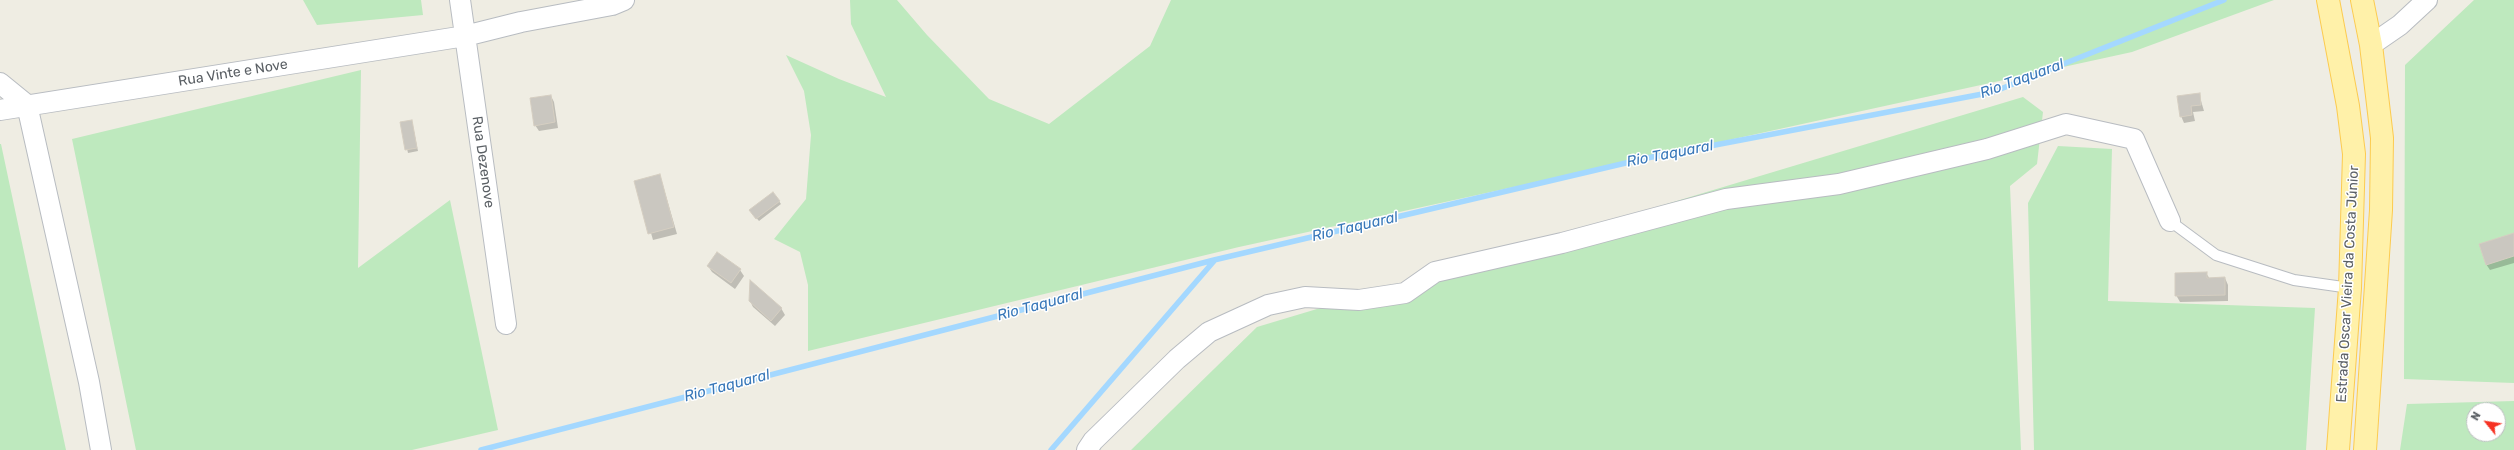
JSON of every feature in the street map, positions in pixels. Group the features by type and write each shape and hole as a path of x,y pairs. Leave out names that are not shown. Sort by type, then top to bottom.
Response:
{"main road":[{"name":"Estrada Oscar Vieira da Costa Júnior","path":"2362,0 2371,45 2382,138 2382,169 2365,450"},
{"name":"Estrada Oscar Vieira da Costa Júnior","path":"2328,1 2348,106 2354,154 2350,288 2338,450"}],"street":[{"name":"Rua Dezenove","path":"460,0 506,324"},
{"name":"Rua Vinte e Nove","path":"0,110 465,36 521,22 612,5 624,0"},
{"path":"2371,45 2400,25 2427,0"},
{"path":"0,83 27,105 90,382 101,450"},
{"path":"1087,450 1093,441 1177,359 1209,332 1268,305 1305,297 1360,300 1405,293 1435,272 1562,243 1726,199 1854,180 1987,149 2066,124 2134,139 2170,221"}],"lane":[{"path":"2170,221 2216,255 2294,280 2350,288"}],"green space":[{"path":"303,0 421,0 423,15 317,25"},
{"path":"850,0 897,0 927,35 989,99 1049,124 1150,46 1171,0 2274,0 2132,52 1239,247 808,351 808,285 800,252 774,239 806,199 811,135 804,91 786,55 839,79 886,97 851,24"},
{"path":"2474,0 2514,0 2514,383 2404,379 2405,65"},
{"path":"361,70 358,268 450,200 498,430 412,450 136,450 72,139"},
{"path":"2023,97 2043,112 2037,164 2010,186 2021,450 1131,450 1257,327"},
{"path":"1,144 66,450 0,450"},
{"path":"2058,146 2112,149 2108,301 2315,308 2306,450 2034,450 2028,203"},
{"path":"2514,401 2514,450 2400,450 2407,404 2466,402 2466,442 2506,442 2506,402 2478,402"}],"building":[{"path":"2200,93 2201,105 2191,106 2192,115 2180,117 2177,96"},
{"path":"551,95 555,122 534,126 530,98"},
{"path":"412,120 417,148 405,150 400,122"},
{"path":"660,174 674,227 648,234 634,181"},
{"path":"773,192 780,201 756,219 749,210"},
{"path":"2514,233 2514,256 2486,265 2479,244"},
{"path":"717,252 741,269 731,283 707,266"},
{"path":"2207,272 2207,278 2225,277 2225,295 2175,296 2175,273"},
{"path":"750,280 782,308 771,321 749,301"}],"waterway":[{"name":"Rio Taquaral","path":"481,450 1214,260 1647,158 1993,92 2224,0"},
{"path":"1051,450 1214,261"}]}
